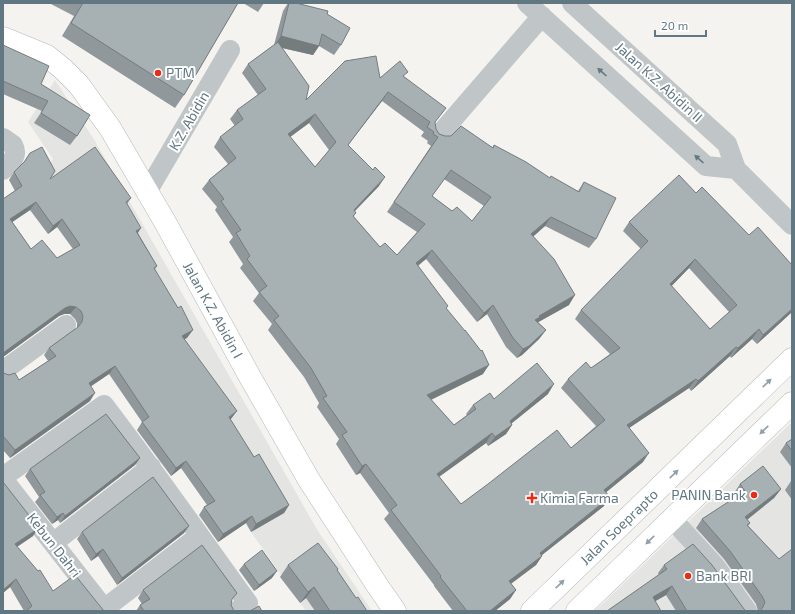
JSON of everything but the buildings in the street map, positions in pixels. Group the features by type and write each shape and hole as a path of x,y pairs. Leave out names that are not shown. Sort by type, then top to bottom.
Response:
{"street":[{"path":"527,3 706,166 736,169 792,225"},
{"name":"Jalan K.Z. Abidin II","path":"572,3 727,144 736,169"},
{"path":"440,134 542,16"},
{"name":"Jalan K.Z. Abidin I","path":"3,38 47,56 63,69 79,85 110,128 309,480 395,611"},
{"name":"K.Z. Abidin","path":"147,192 230,50"},
{"path":"3,138 13,144 15,155 14,159 3,170"},
{"path":"3,371 66,325"},
{"name":"Jalan Soeprapto","path":"532,611 792,359"},
{"path":"577,611 792,403"},
{"path":"3,478 104,405 151,467 199,536 243,607"},
{"path":"53,543 151,467"},
{"name":"Kebun Dahri","path":"3,478 105,610"},
{"path":"672,519 715,566 747,611"},
{"path":"105,610 199,536"}],"shaded area":[{"path":"55,80 95,141 318,531 372,611 306,611 219,486 42,174 53,159 28,122"},
{"path":"792,422 792,611 595,611"}],"place":[{"name":"PTM","path":"158,73"},
{"name":"PANIN Bank","path":"754,495"},
{"name":"Kimia Farma","path":"532,498"},
{"name":"Bank BRI","path":"688,576"}]}
